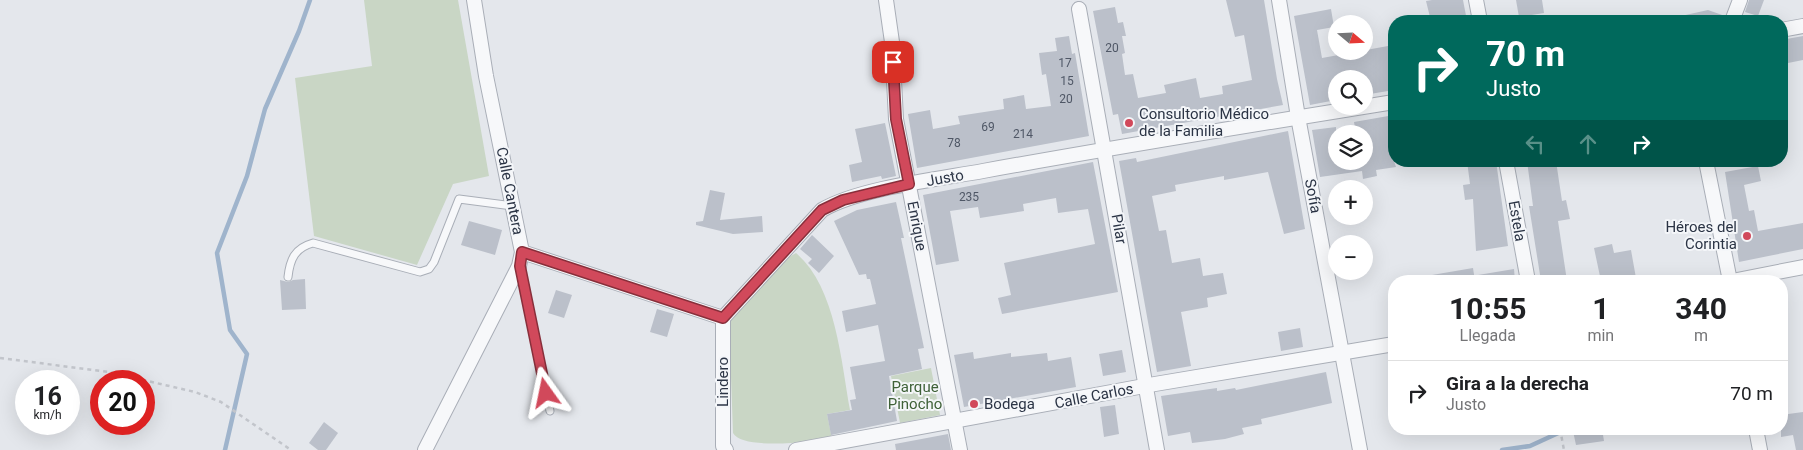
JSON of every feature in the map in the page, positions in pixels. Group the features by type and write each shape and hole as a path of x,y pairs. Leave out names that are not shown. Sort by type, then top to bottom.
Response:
{"street":[{"name":"Calle Cantera","path":"474,0 513,206 521,259"},
{"name":"Enrique","path":"886,0 892,42 896,119 960,450"},
{"name":"Sofía","path":"1279,0 1298,117 1360,450"},
{"path":"1476,0 1479,15"},
{"path":"1734,15 1740,0"},
{"name":"Pilar","path":"1079,9 1157,450"},
{"path":"1788,29 1803,26"},
{"name":"Justo","path":"723,318 822,210 843,200 909,184 1105,148 1388,103"},
{"name":"Estela","path":"1507,167 1527,275"},
{"path":"1707,167 1730,275"},
{"path":"425,450 521,259 723,318"},
{"path":"1762,275 1803,267"},
{"name":"Lindero","path":"723,318 725,448"},
{"name":"Calle Carlos","path":"796,450 1146,386 1388,345"}],"lane":[{"path":"288,277 289,263 296,252 301,247 313,243 420,272 429,268 434,262 459,199 513,206"},
{"path":"521,259 550,411"}],"path":[{"path":"0,358 109,372 195,392 221,402 291,450"},
{"path":"1561,435 1564,450"}],"green space":[{"path":"364,0 458,0 489,176 453,184 417,265 314,236 295,78 372,66"},
{"path":"796,253 809,267 820,285 828,305 840,348 850,410 827,414 832,439 777,444 749,442 733,433 729,321 789,257"},
{"name":"Parque Pinocho","path":"931,368 940,415 900,423 891,376"}],"building":[{"path":"1226,0 1264,0 1283,105 1122,134 1118,114 1113,115 1093,11 1115,7 1118,23 1123,22 1126,36 1122,36 1125,53 1122,54 1125,75 1133,74 1138,98 1166,93 1164,85 1196,78 1200,98 1223,94 1222,86 1252,80 1244,35 1235,37"},
{"path":"1463,0 1466,15 1430,15 1426,1"},
{"path":"1516,0 1542,0 1544,13 1519,15"},
{"path":"1749,0 1764,0 1758,15 1745,12"},
{"path":"1331,9 1332,15 1328,15 1328,28 1317,30 1322,58 1328,57 1328,60 1373,60 1373,49 1388,46 1388,91 1373,94 1373,70 1328,70 1328,102 1310,105 1294,16"},
{"path":"1708,10 1722,15 1686,15"},
{"path":"1069,36 1072,54 1075,53 1089,136 917,168 908,114 930,110 933,129 960,124 958,116 1004,109 1003,99 1024,95 1026,109 1051,106 1046,74 1042,75 1039,53 1057,51 1055,38"},
{"path":"1803,36 1803,60 1788,63 1788,39"},
{"path":"1388,116 1388,167 1396,167 1376,170 1377,176 1363,179 1362,171 1320,177 1312,130 1328,128 1328,170 1373,170 1373,125 1354,125 1354,122"},
{"path":"885,123 896,176 882,179 881,176 852,182 849,165 862,162 855,129"},
{"path":"1288,131 1305,229 1284,234 1268,172 1224,180 1224,176 1175,185 1176,191 1152,196 1159,231 1166,230 1172,263 1200,258 1203,276 1223,273 1227,294 1207,298 1208,307 1181,312 1191,366 1157,372 1119,161 1136,158 1137,162"},
{"path":"1093,162 1118,292 1002,314 998,298 1011,295 1004,263 1095,244 1088,209 1058,213 1056,198 1023,204 1024,211 980,218 978,207 950,211 959,261 936,265 923,195"},
{"path":"1468,167 1497,167 1508,246 1476,251 1473,199 1465,200 1463,185 1470,184"},
{"path":"1528,167 1557,167 1562,201 1566,200 1570,219 1558,221 1566,275 1540,275 1529,206 1533,206"},
{"path":"1758,167 1761,181 1744,185 1749,211 1754,210 1758,231 1803,223 1803,249 1739,262 1725,172"},
{"path":"710,190 725,193 720,220 762,216 763,232 733,234 696,225 696,222 703,221"},
{"path":"896,202 904,238 901,238 924,348 918,349 922,369 889,376 897,421 831,435 827,414 852,410 850,400 856,399 850,367 885,361 878,325 846,332 842,311 876,304 870,279 867,279 866,274 859,275 834,221 857,210"},
{"path":"469,221 502,230 495,255 461,245"},
{"path":"812,235 834,256 819,273 808,263 812,259 800,249"},
{"path":"1612,244 1614,253 1631,250 1635,275 1600,275 1594,248"},
{"path":"1473,268 1474,275 1432,275"},
{"path":"1514,269 1514,275 1478,275"},
{"path":"305,279 306,309 282,310 280,280 288,282"},
{"path":"556,290 572,295 564,318 548,313"},
{"path":"657,309 674,314 667,337 650,332"},
{"path":"1300,328 1303,347 1281,351 1278,332"},
{"path":"1122,350 1126,372 1103,376 1099,354"},
{"path":"973,352 974,359 1011,353 1011,357 1047,353 1048,361 1071,357 1076,387 964,407 954,355"},
{"path":"1326,372 1332,403 1261,419 1262,424 1242,428 1244,434 1225,439 1192,443 1190,432 1168,436 1161,396 1217,388 1217,391 1235,388 1236,390"},
{"path":"1115,405 1119,434 1104,437 1100,407"},
{"path":"1803,412 1803,450 1796,450 1793,435 1781,437 1781,435 1788,435 1788,414"},
{"path":"324,422 338,433 326,450 318,450 309,443"},
{"path":"948,434 951,450 896,450 895,444"},
{"path":"1574,435 1603,435 1604,441 1576,445"}],"waterway":[{"path":"225,450 247,354 230,330 217,253 247,176 265,109 299,31 310,0"},
{"path":"1502,450 1530,446 1554,435"}],"place":[{"name":"Consultorio Médico de la Familia","path":"1129,123"},
{"name":"Héroes del Corintia","path":"1747,236"},
{"name":"Bodega","path":"974,404"}],"route":[{"path":"546,393 520,266 522,252 723,318 822,210 843,200 909,184 896,119 893,62"}]}
